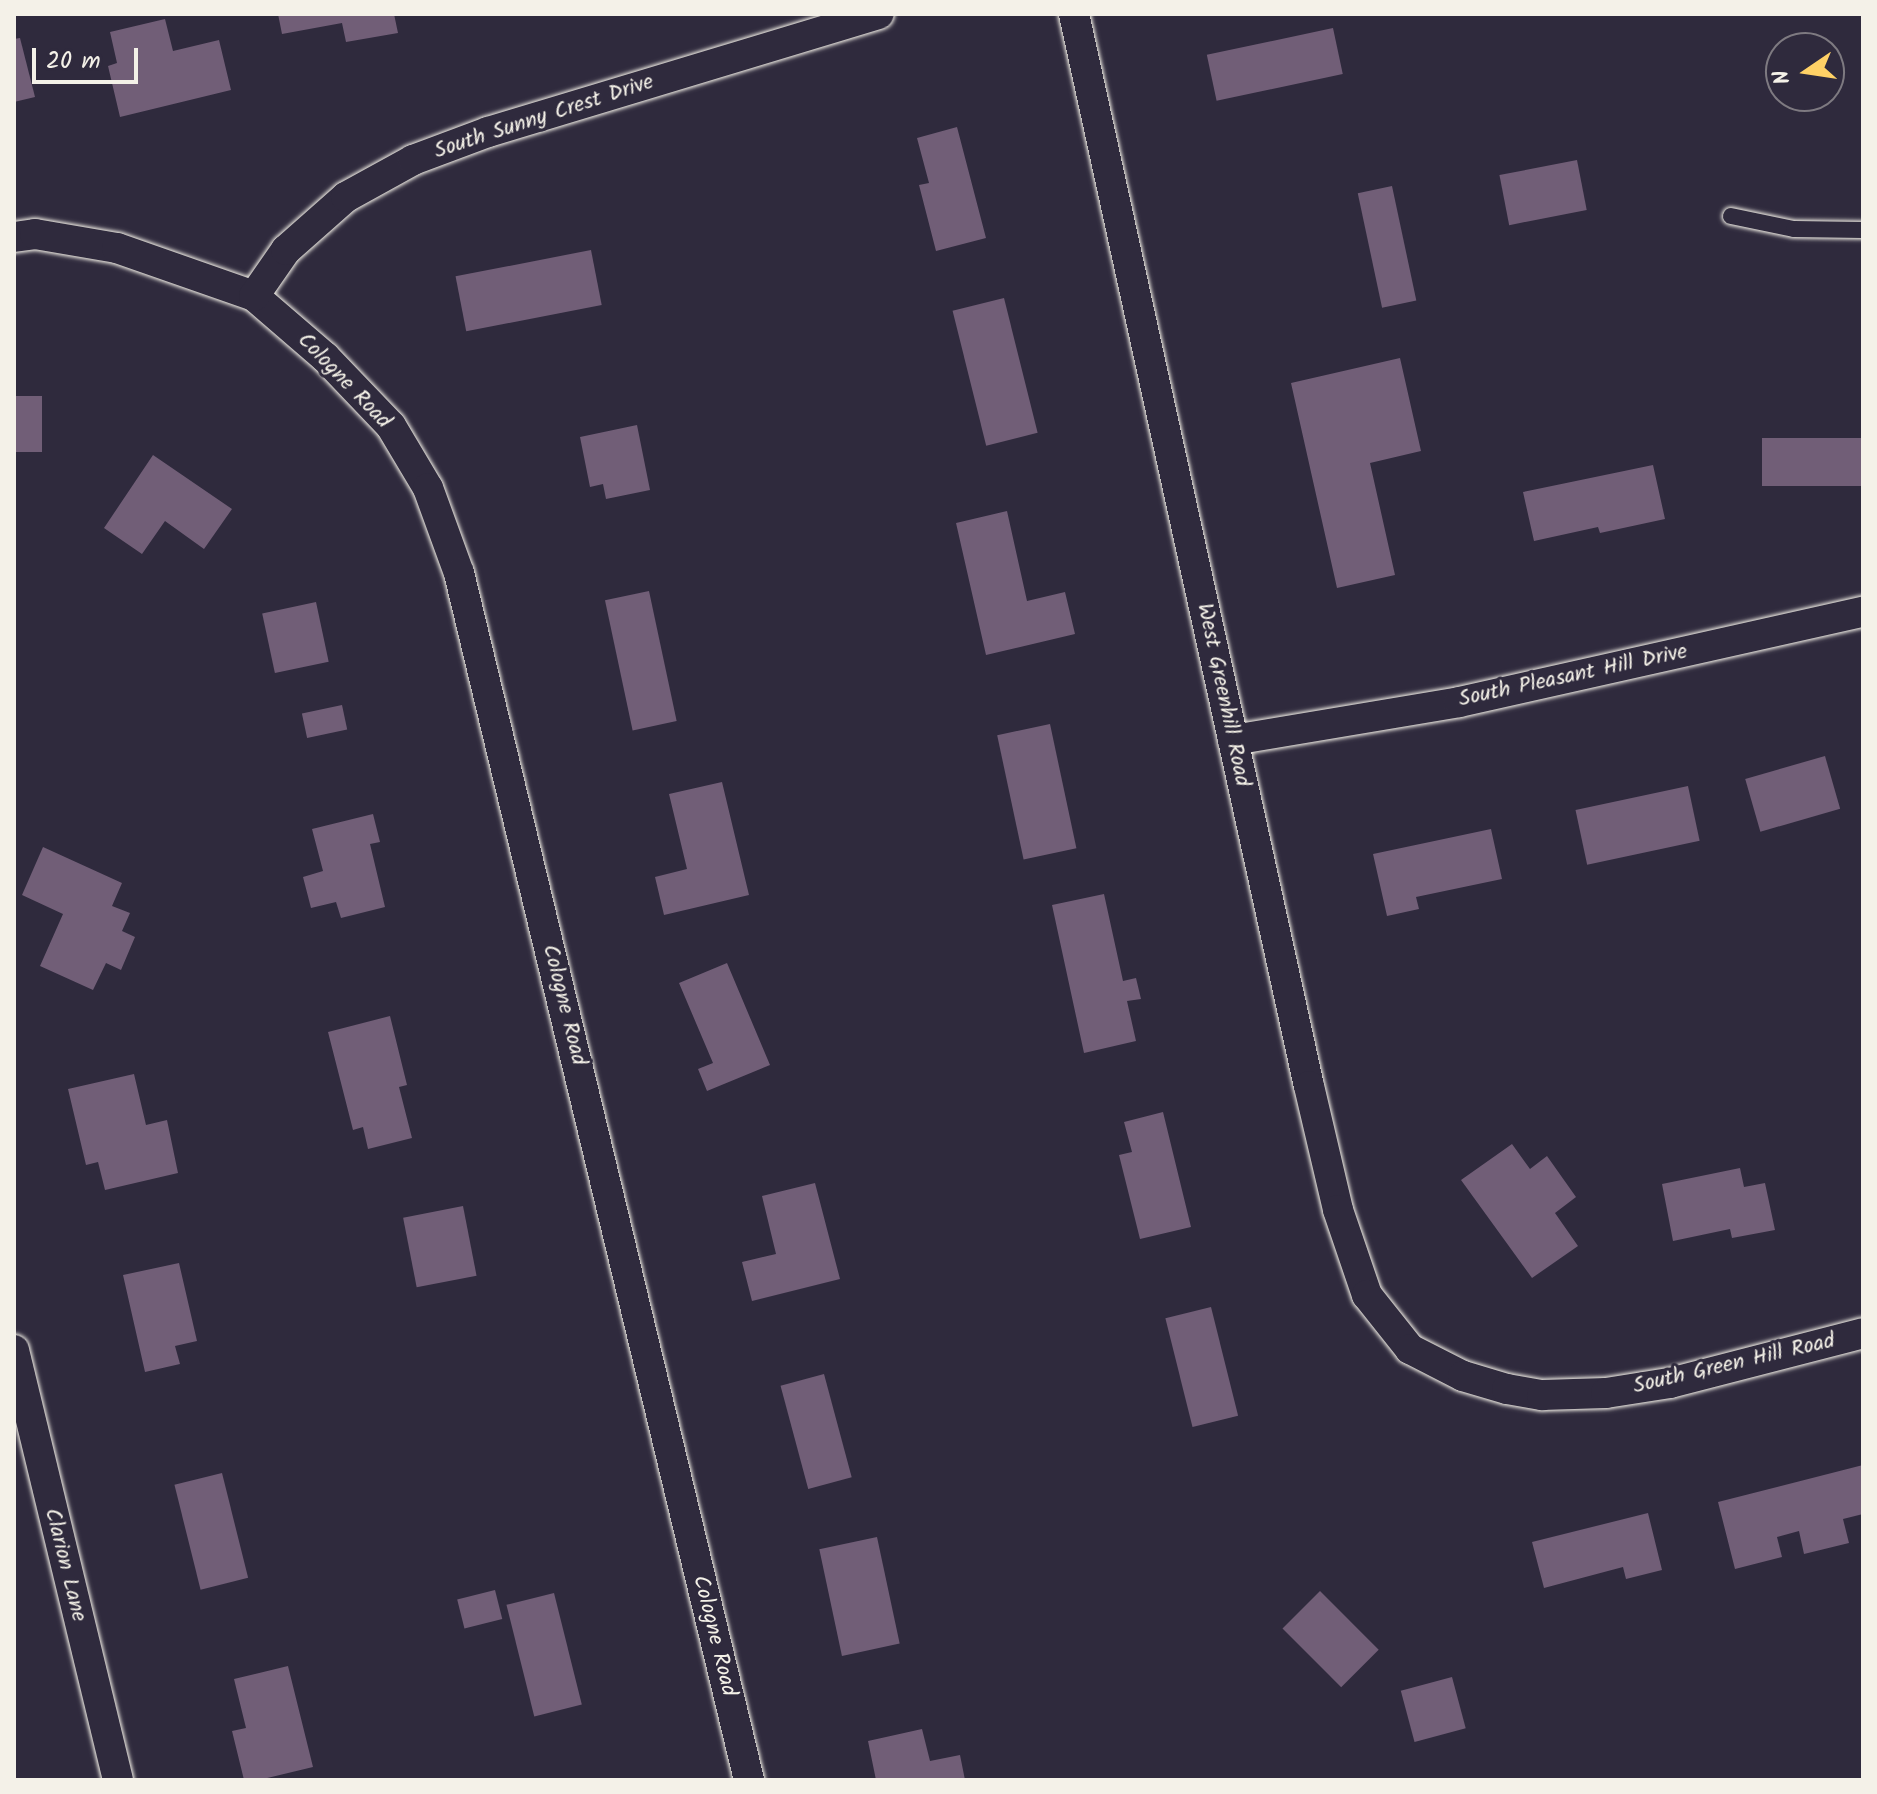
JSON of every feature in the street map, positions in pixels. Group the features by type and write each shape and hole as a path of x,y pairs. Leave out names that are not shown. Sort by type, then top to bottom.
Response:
{"street":[{"name":"South Sunny Crest Drive","path":"254,296 286,250 346,197 413,160 488,132 879,14"},
{"name":"West Greenhill Road","path":"1074,14 1338,1210 1367,1295 1410,1349 1419,1354"},
{"path":"14,237 35,234 117,248 254,296"},
{"name":"Cologne Road","path":"254,296 325,357 391,426 428,488 459,573 749,1780"},
{"name":"South Pleasant Hill Drive","path":"1233,740 1459,702 1863,612"},
{"name":"South Green Hill Road","path":"1419,1354 1463,1376 1507,1389 1542,1395 1606,1393 1670,1383 1863,1333"},
{"name":"Clarion Lane","path":"14,1350 118,1780"}],"lane":[{"path":"1731,216 1794,229 1863,230"}],"building":[{"path":"278,14 394,14 398,33 346,42 342,23 282,34"},
{"path":"165,19 173,51 219,40 231,90 120,117 108,66 117,63 110,32"},
{"path":"1333,28 1343,74 1217,101 1207,55"},
{"path":"20,38 35,97 14,102 14,39"},
{"path":"957,127 986,238 936,251 919,185 929,183 917,138"},
{"path":"1577,160 1587,210 1509,225 1499,175"},
{"path":"1392,186 1416,300 1382,308 1358,193"},
{"path":"591,250 602,305 466,331 456,276"},
{"path":"1004,298 1038,433 986,446 953,311"},
{"path":"1400,358 1421,451 1370,463 1395,575 1337,588 1291,383"},
{"path":"14,396 42,396 42,452 14,452"},
{"path":"637,425 650,490 606,499 603,484 590,487 580,437"},
{"path":"1762,438 1863,438 1863,486 1762,486"},
{"path":"153,455 232,509 204,549 165,521 142,554 104,528"},
{"path":"1653,465 1665,519 1600,533 1598,527 1534,541 1523,492"},
{"path":"1007,511 1027,601 1065,592 1075,634 986,655 956,523"},
{"path":"649,591 677,721 633,730 605,600"},
{"path":"316,602 329,662 275,673 262,613"},
{"path":"342,705 347,729 307,738 302,714"},
{"path":"1050,724 1076,848 1024,859 997,735"},
{"path":"1825,756 1840,809 1760,832 1745,779"},
{"path":"722,782 749,895 664,915 655,877 687,869 669,794"},
{"path":"1688,786 1700,841 1587,865 1576,810"},
{"path":"373,814 380,842 370,844 385,907 341,918 336,902 311,908 303,877 323,871 312,829"},
{"path":"1491,829 1502,879 1416,897 1419,909 1387,916 1373,854"},
{"path":"43,847 122,883 112,906 130,913 122,931 135,937 121,970 106,963 93,990 40,966 63,914 22,895"},
{"path":"1104,894 1123,981 1136,978 1141,999 1127,1001 1136,1041 1084,1053 1052,905"},
{"path":"727,963 770,1065 707,1091 698,1069 713,1063 679,983"},
{"path":"390,1016 407,1085 399,1087 412,1138 368,1149 363,1127 353,1130 328,1032"},
{"path":"134,1074 146,1125 167,1120 178,1173 105,1190 98,1162 86,1165 68,1089"},
{"path":"1163,1112 1191,1227 1140,1239 1119,1155 1132,1152 1124,1122"},
{"path":"1512,1144 1530,1169 1547,1156 1576,1197 1555,1213 1578,1246 1532,1278 1461,1180"},
{"path":"1740,1168 1744,1187 1765,1183 1775,1230 1732,1238 1730,1229 1673,1241 1662,1184"},
{"path":"815,1183 840,1279 752,1301 742,1262 776,1254 762,1196"},
{"path":"463,1206 477,1276 417,1287 403,1218"},
{"path":"179,1263 197,1341 175,1346 180,1364 145,1372 123,1275"},
{"path":"1211,1307 1238,1416 1192,1427 1165,1318"},
{"path":"824,1374 852,1477 808,1489 781,1386"},
{"path":"1863,1465 1863,1514 1843,1519 1849,1543 1804,1554 1799,1531 1777,1537 1782,1557 1735,1569 1718,1502"},
{"path":"222,1473 248,1578 201,1590 174,1485"},
{"path":"1648,1513 1662,1570 1626,1579 1623,1567 1544,1588 1532,1542"},
{"path":"877,1537 900,1644 842,1656 819,1549"},
{"path":"495,1590 502,1619 464,1629 457,1599"},
{"path":"1320,1591 1379,1650 1341,1687 1283,1628"},
{"path":"554,1593 582,1705 534,1716 506,1605"},
{"path":"288,1666 313,1767 259,1780 244,1780 232,1731 246,1728 234,1679"},
{"path":"1452,1677 1466,1728 1415,1742 1401,1691"},
{"path":"922,1729 930,1761 960,1755 965,1780 876,1780 868,1741"}]}
